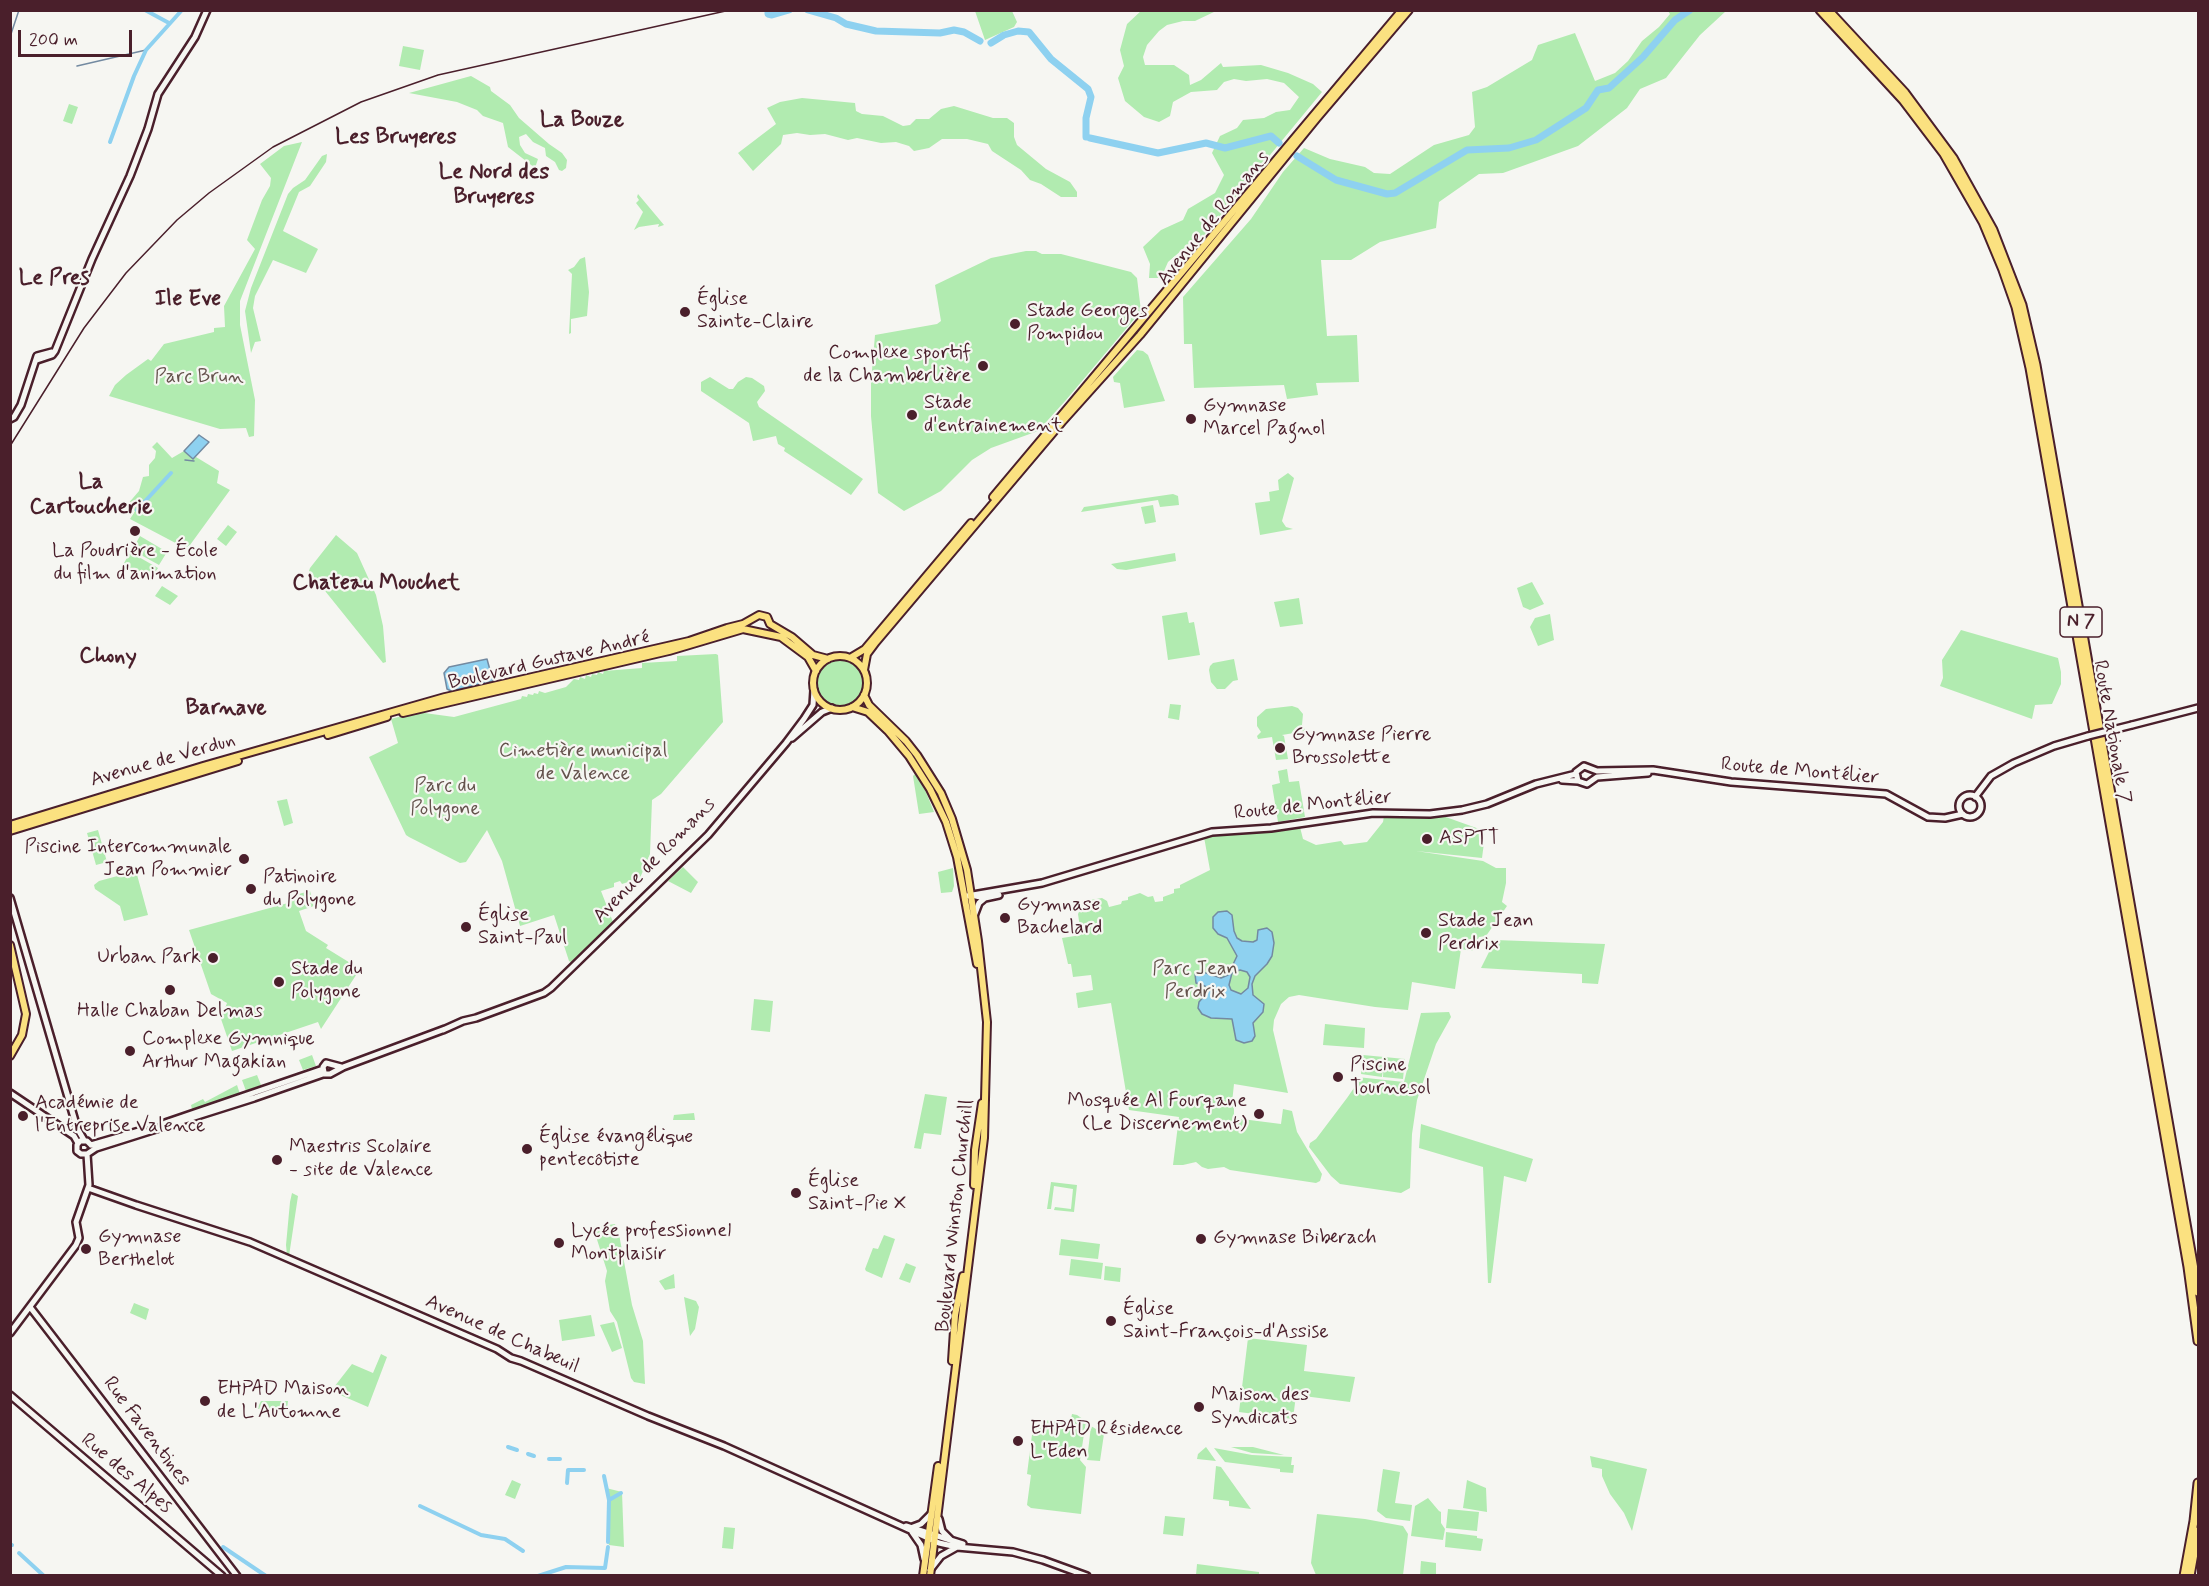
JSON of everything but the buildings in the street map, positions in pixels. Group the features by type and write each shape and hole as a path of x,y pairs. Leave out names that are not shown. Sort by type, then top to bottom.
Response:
{"highway":[{"name":"Route Nationale 7","path":"1820,10 1903,100 1931,136 1956,174 1993,246 2009,285 2020,321 2184,1244 2199,1341"},
{"name":"Route Nationale 7","path":"1828,10 1909,98 1953,158 1993,230 2010,270 2024,313 2036,365 2199,1292"},
{"path":"2184,1575 2199,1483"},
{"path":"2190,1575 2199,1531"}],"main road":[{"path":"10,419 14,417 21,405 37,358 52,356 55,351 92,259 130,176 148,129 158,94 195,36 207,10"},
{"name":"Avenue de Romans","path":"850,658 861,653 871,642 1402,10"},
{"name":"Avenue de Romans","path":"864,670 867,654 883,634 1062,422 1140,335 1317,118 1409,10"},
{"path":"753,630 752,620 762,615 767,617 770,624 792,637 813,655 828,659"},
{"name":"Boulevard Gustave André","path":"360,721 499,683 688,641 752,620"},
{"path":"764,633 770,624"},
{"name":"Boulevard Gustave André","path":"353,728 429,706 669,651 741,629 774,634 790,642 807,657 816,671"},
{"path":"852,707 864,695 867,682 864,670 850,658 837,656 828,659 816,671 813,683 814,690 823,703 832,708 862,709 877,716"},
{"name":"Avenue de Romans","path":"333,1069 544,993 551,988 701,843 786,743 811,709 814,690"},
{"path":"864,695 877,716 914,750 941,793 958,837 968,896"},
{"name":"Avenue de Romans","path":"786,743 822,712 832,708"},
{"path":"1975,797 1991,776 2014,763 2054,746 2199,708"},
{"name":"Avenue de Verdun","path":"10,825 360,721"},
{"name":"Avenue de Verdun","path":"10,831 212,768 353,728"},
{"name":"Route de Montélier","path":"968,896 1042,883 1225,830 1271,828 1373,813 1430,814 1462,810 1487,804 1530,785 1576,774 1579,768 1584,766 1592,770 1641,770 1731,782 1886,794 1928,817 1945,818 1963,814"},
{"path":"1592,770 1593,778"},
{"name":"Route de Montélier","path":"1551,780 1578,781 1587,784 1593,778 1664,772"},
{"path":"1576,774 1578,781"},
{"path":"1968,796 1975,797 1981,805 1980,812 1971,817 1963,814 1959,806 1962,799 1968,796"},
{"name":"Route de Montélier","path":"968,896 986,898 1042,886 1147,852"},
{"name":"Boulevard Winston Churchill","path":"928,1535 938,1508 985,1123 987,1022 974,915 968,896"},
{"name":"Boulevard Winston Churchill","path":"928,1535 952,1362 956,1302 963,1276 974,1188 974,1158 984,1064 981,993 968,896"},
{"path":"10,898 76,1128 84,1140 88,1153 88,1188 76,1222 79,1238 76,1245 10,1333"},
{"path":"974,915 979,903 986,898"},
{"path":"10,945 26,1014 24,1029 10,1056"},
{"path":"324,1071 326,1063 333,1069"},
{"path":"88,1153 133,1133 333,1069"},
{"path":"10,1092 74,1136 78,1143 77,1151 88,1153 324,1071"},
{"path":"74,1136 76,1128"},
{"path":"78,1143 84,1140"},
{"name":"Avenue de Chabeuil","path":"88,1188 136,1206 240,1238 497,1349 511,1358 724,1446 898,1524 956,1545 1028,1556 1087,1575"},
{"name":"Rue Faventines","path":"30,1307 237,1575"},
{"name":"Rue des Alpes","path":"10,1395 222,1575"},
{"path":"930,1573 941,1556 956,1545 942,1531 938,1508"},
{"path":"912,1529 931,1514"},
{"name":"Avenue de Chabeuil","path":"912,1529 923,1549 924,1560"},
{"path":"923,1575 928,1535"},
{"path":"928,1535 930,1573"}],"green space":[{"path":"1142,10 1216,11 1195,21 1167,25 1159,31 1147,45 1143,57 1145,65 1174,65 1189,75 1190,85 1201,80 1221,63 1223,67 1261,65 1313,84 1322,92 1200,240 1190,243 1168,262 1161,278 1149,278 1150,264 1143,247 1161,230 1183,220 1188,209 1215,193 1224,175 1212,153 1220,136 1237,128 1243,120 1264,118 1276,112 1290,110 1299,97 1284,83 1267,79 1246,81 1234,79 1224,82 1217,90 1191,92 1173,102 1170,116 1159,122 1144,117 1125,101 1118,78 1124,66 1120,50 1127,24"},
{"path":"975,11 1012,11 1017,22 1014,27 985,40"},
{"path":"1668,11 1726,11 1700,35 1666,78 1640,89 1627,108 1578,146 1503,173 1479,174 1439,202 1436,228 1380,242 1351,260 1321,260 1327,336 1357,335 1359,382 1316,383 1318,395 1287,399 1284,385 1194,388 1192,344 1184,344 1183,297 1251,219 1283,172 1304,148 1330,159 1365,167 1374,173 1390,174 1434,145 1469,135 1475,127 1472,92 1487,87 1532,60 1538,45 1575,33 1595,81 1615,73 1628,61 1642,41 1670,14"},
{"path":"403,46 424,50 420,70 399,66"},
{"path":"471,76 490,87 491,91 510,105 519,118 562,153 567,160 566,168 559,170 555,162 546,156 545,148 533,142 526,134 519,137 520,145 525,153 538,159 535,168 508,147 503,123 483,116 477,110 457,102 409,93"},
{"path":"802,98 855,103 856,111 862,114 883,116 903,126 910,125 916,119 929,119 941,109 954,106 993,118 1007,118 1014,123 1014,137 1017,145 1046,169 1070,182 1077,192 1077,197 1061,197 1030,180 1021,170 992,151 988,144 967,139 942,139 929,148 914,151 909,146 896,142 881,143 857,138 848,140 825,134 783,135 781,144 753,171 738,153 776,124 767,108 780,102"},
{"path":"69,104 78,107 72,124 63,121"},
{"name":"Parc Brun","path":"302,142 240,301 240,325 255,400 254,436 249,437 246,428 220,429 109,396 115,385 148,359 151,361 164,344 214,332 214,328 225,327 224,306 255,249 247,240 262,200 270,186 271,178 260,164 284,146"},
{"path":"327,154 326,162 310,186 299,192 283,231 318,249 306,273 273,260 255,296 253,308 261,341 255,342 251,353 245,311 251,288 288,194 305,180 322,156"},
{"path":"638,194 664,225 639,227 634,230 643,212 636,203 639,200"},
{"name":"Complexe sportif de la Chamberlière","path":"1026,251 1061,254 1131,272 1137,278 1141,311 1038,431 991,448 972,460 941,491 904,511 878,493 871,416 875,335 937,324 941,321 935,285 991,258"},
{"path":"585,257 589,292 587,316 571,319 571,333 569,334 572,274 568,270"},
{"path":"1137,350 1148,355 1165,401 1124,408 1120,383 1114,382 1113,377"},
{"path":"710,377 729,389 733,389 746,377 764,386 765,391 757,402 759,407 863,479 851,495 784,451 785,448 778,444 776,436 753,441 749,423 701,391 701,382"},
{"path":"157,442 172,458 184,451 193,459 196,457 219,471 217,483 230,490 190,545 185,548 130,519 135,511 127,505 139,491 143,477 149,476 149,465 155,458 156,451 152,447"},
{"path":"1288,473 1294,478 1282,521 1286,527 1293,529 1260,535 1255,503 1270,501 1269,492 1279,490 1278,480"},
{"path":"1173,494 1178,496 1179,505 1160,507 1158,500 1081,512 1084,507"},
{"path":"1153,505 1156,522 1145,524 1141,507"},
{"path":"228,525 237,532 226,546 217,539"},
{"path":"336,535 357,553 376,595 383,626 386,662 383,663 309,571"},
{"path":"140,536 167,552 159,565 132,550"},
{"path":"130,552 158,568 150,581 123,565"},
{"path":"1175,553 1176,561 1126,570 1117,569 1111,564"},
{"path":"1532,582 1544,604 1530,610 1523,607 1517,588"},
{"path":"162,586 178,596 170,605 155,596"},
{"path":"1299,598 1303,624 1280,627 1274,602"},
{"path":"1187,612 1189,623 1194,622 1200,655 1168,660 1162,616"},
{"path":"1550,614 1554,640 1538,646 1530,627 1535,618"},
{"path":"1961,630 2058,658 2061,684 2052,704 2035,705 2032,719 1940,686 1943,678 1942,660"},
{"name":"Cimetière municipal de Valence","path":"718,655 723,722 661,794 652,800 650,854 640,878 622,884 620,881 614,883 614,887 601,891 613,922 571,962 554,915 520,926 502,861 487,830 466,862 460,863 409,837 369,757 398,743 391,719 417,712 454,717 521,699 522,696 527,697 528,694 538,694 539,691 545,693 566,687 574,679 579,680 580,677 585,679 586,675 591,677 592,674 597,675 598,672 603,674 604,671 642,668 642,663 677,661 677,656"},
{"path":"840,659 857,666 864,683 857,700 840,707 823,700 816,683 823,666"},
{"path":"1234,659 1238,680 1233,681 1225,689 1217,689 1211,682 1210,666 1213,663"},
{"path":"1170,704 1181,705 1179,720 1168,718"},
{"path":"1292,706 1298,708 1303,714 1302,725 1306,731 1282,735 1288,759 1276,760 1272,737 1258,739 1257,736 1261,732 1257,726 1257,717 1266,709"},
{"path":"1287,769 1289,782 1299,781 1305,817 1278,822 1272,785 1280,783 1278,771"},
{"path":"915,774 934,812 919,814 913,776"},
{"path":"287,799 293,823 284,826 277,801"},
{"name":"Parc Jean Perdrix","path":"1384,816 1443,816 1482,830 1485,835 1482,858 1416,851 1483,861 1496,868 1506,868 1502,902 1507,906 1486,936 1479,937 1472,951 1461,949 1455,989 1412,982 1408,1010 1299,995 1289,997 1281,1004 1274,1020 1273,1030 1288,1093 1234,1084 1232,1103 1234,1104 1234,1118 1281,1124 1283,1109 1292,1111 1297,1132 1322,1174 1320,1181 1316,1183 1230,1170 1224,1167 1208,1169 1196,1162 1173,1165 1179,1117 1129,1110 1111,1003 1078,1008 1076,993 1093,990 1091,975 1073,977 1062,938 1081,935 1078,914 1084,901 1102,898 1107,901 1109,907 1121,904 1122,901 1128,900 1128,897 1140,893 1148,897 1153,896 1155,902 1163,901 1163,897 1174,893 1174,889 1180,888 1180,885 1210,870 1204,837 1300,827 1303,839 1316,845 1341,841 1344,845 1367,842 1383,822"},
{"path":"98,830 107,862 96,865 87,833"},
{"path":"683,867 698,882 691,893 668,881"},
{"path":"953,868 952,892 941,893 938,872"},
{"path":"136,871 148,915 124,921 120,906 95,889 94,885 99,881"},
{"name":"Stade du Polygone","path":"310,891 314,906 299,911 306,931 328,945 326,948 360,969 321,1029 318,1022 232,1051 221,1019 227,1003 211,994 189,930 288,903 287,897"},
{"path":"1495,940 1605,944 1598,984 1582,983 1582,974 1481,968"},
{"path":"754,999 773,1001 770,1032 751,1030"},
{"path":"1449,1012 1451,1017 1436,1044 1417,1100 1412,1134 1410,1188 1401,1193 1340,1184 1309,1147 1310,1143 1316,1139 1347,1098 1356,1085 1357,1077 1404,1082 1421,1013"},
{"path":"1325,1024 1365,1028 1364,1048 1323,1045"},
{"path":"312,1055 316,1066 303,1070 299,1060"},
{"path":"1363,1055 1405,1059 1403,1079 1383,1077 1384,1058 1382,1077 1361,1074"},
{"path":"257,1075 261,1085 246,1091 242,1080"},
{"path":"237,1085 240,1094 192,1109 191,1105 203,1099 205,1102"},
{"path":"925,1094 947,1097 941,1135 924,1133 921,1149 914,1148"},
{"path":"694,1113 695,1120 673,1120 674,1115"},
{"path":"1421,1124 1533,1159 1526,1182 1504,1176 1491,1283 1488,1283 1483,1167 1419,1148"},
{"path":"1051,1182 1077,1185 1074,1212 1054,1210 1055,1207 1071,1209 1073,1189 1054,1186 1051,1209 1047,1209"},
{"path":"292,1193 298,1196 289,1256 286,1245"},
{"path":"615,1224 619,1234 632,1305 643,1341 645,1384 634,1382 631,1378 617,1322 610,1311 605,1281 607,1271 593,1227"},
{"path":"884,1235 895,1239 882,1278 865,1269 873,1248 878,1249"},
{"path":"1061,1239 1100,1244 1098,1259 1059,1255"},
{"path":"1071,1259 1103,1263 1101,1279 1069,1275"},
{"path":"906,1263 916,1267 910,1283 899,1279"},
{"path":"1105,1266 1121,1268 1120,1282 1104,1280"},
{"path":"674,1274 675,1288 665,1290 659,1281"},
{"path":"684,1297 696,1301 699,1307 695,1329 690,1336"},
{"path":"134,1303 149,1309 146,1320 130,1313"},
{"path":"591,1315 595,1336 562,1341 559,1320"},
{"path":"614,1322 622,1348 612,1352 600,1325"},
{"path":"1248,1338 1307,1345 1304,1371 1355,1377 1350,1402 1296,1395 1293,1419 1239,1412"},
{"path":"381,1354 387,1357 368,1407 331,1391 352,1364 373,1373"},
{"path":"261,1401 288,1401 287,1409 257,1409"},
{"path":"1072,1414 1086,1421 1080,1460 1086,1467 1081,1514 1031,1508 1027,1505 1031,1475 1027,1474 1034,1419 1070,1423"},
{"path":"1091,1426 1104,1434 1100,1461 1087,1460"},
{"path":"1206,1447 1216,1461 1197,1459 1198,1454"},
{"path":"1231,1447 1253,1447 1284,1455 1252,1453"},
{"path":"1214,1448 1252,1455 1292,1457 1293,1473 1280,1472 1280,1469 1225,1462"},
{"path":"1590,1456 1647,1469 1632,1531 1624,1513 1610,1494 1602,1476 1602,1469 1592,1467"},
{"path":"1216,1466 1221,1467 1251,1509 1229,1506 1229,1501 1213,1499"},
{"path":"1383,1469 1400,1472 1395,1503 1412,1505 1410,1521 1386,1518 1377,1511"},
{"path":"512,1480 521,1484 515,1499 505,1495"},
{"path":"1467,1480 1486,1488 1487,1512 1463,1508"},
{"path":"606,1488 622,1492 624,1547 609,1545 608,1542 610,1521"},
{"path":"1428,1498 1441,1512 1441,1523 1445,1529 1443,1540 1411,1536 1415,1506"},
{"path":"1448,1509 1479,1512 1477,1531 1446,1528"},
{"path":"1317,1514 1403,1526 1408,1534 1403,1575 1316,1575 1311,1563"},
{"path":"1165,1516 1185,1518 1183,1536 1163,1534"},
{"path":"724,1527 735,1528 733,1549 722,1548"},
{"path":"1446,1532 1477,1536 1483,1539 1481,1551 1445,1547"},
{"path":"1421,1561 1436,1563 1436,1575 1420,1575"},
{"path":"1197,1564 1259,1572 1259,1575 1196,1575"}],"water":[{"path":"199,435 209,442 193,459 184,451"},
{"path":"487,659 493,681 451,691 447,689 444,673 449,667"},
{"path":"1227,911 1232,915 1234,931 1237,938 1242,941 1257,940 1258,930 1267,928 1272,932 1274,943 1272,956 1255,976 1252,984 1253,995 1264,1004 1263,1012 1253,1023 1255,1036 1252,1041 1244,1043 1236,1040 1232,1019 1211,1018 1202,1014 1198,1008 1206,989 1205,986 1196,983 1195,974 1200,971 1221,978 1228,975 1237,956 1227,938 1218,934 1213,928 1213,917 1218,912","holes":["1240,970 1247,972 1250,977 1248,988 1241,994 1231,990 1229,985 1232,973"]}],"waterway":[{"path":"10,37 19,10"},
{"path":"145,10 169,23"},
{"path":"110,142 146,50 182,10"},
{"path":"768,11 768,14 772,15 789,10"},
{"path":"808,10 836,18 846,24 876,31 940,33 954,30 964,32 980,41"},
{"path":"1297,156 1336,180 1387,194 1395,193 1467,150 1509,148 1536,140 1586,108 1598,90 1609,88 1643,57 1675,20 1690,10"},
{"path":"991,43 1004,35 1018,31 1029,32 1051,59 1088,89 1091,97 1086,118 1086,137"},
{"path":"77,66 146,50"},
{"path":"1090,138 1158,153 1206,143 1225,148 1271,136 1279,143"},
{"path":"185,460 194,461"},
{"path":"137,510 171,473"},
{"path":"508,1447 517,1450"},
{"path":"528,1454 534,1456"},
{"path":"549,1459 560,1459"},
{"path":"567,1483 568,1470 584,1470"},
{"path":"604,1476 609,1500 608,1542"},
{"path":"609,1500 621,1493"},
{"path":"420,1506 481,1535 505,1539 523,1551"},
{"path":"223,1547 266,1576"},
{"path":"538,1576 566,1567 605,1568 608,1547"},
{"path":"19,1553 44,1576"}],"railway":[{"path":"10,446 84,328 126,273 177,220 209,193 273,147 361,102 438,75 730,10"}],"place":[{"name":"Église Sainte-Claire","path":"685,312"},
{"name":"Stade Georges Pompidou","path":"1015,324"},
{"name":"Complexe sportif de la Chamberlière","path":"983,366"},
{"name":"Stade d'entrainement","path":"912,415"},
{"name":"Gymnase Marcel Pagnol","path":"1191,419"},
{"name":"La Poudrière - École du film d'animation","path":"135,531"},
{"name":"Gymnase Pierre Brossolette","path":"1280,748"},
{"name":"ASPTT","path":"1427,839"},
{"name":"Piscine Intercommunale Jean Pommier","path":"244,859"},
{"name":"Patinoire du Polygone","path":"251,889"},
{"name":"Gymnase Bachelard","path":"1005,918"},
{"name":"Église Saint-Paul","path":"466,927"},
{"name":"Stade Jean Perdrix","path":"1426,933"},
{"name":"Urban Park","path":"213,958"},
{"name":"Stade du Polygone","path":"279,982"},
{"name":"Halle Chaban Delmas","path":"170,990"},
{"name":"Complexe Gymnique Arthur Magakian","path":"130,1051"},
{"name":"Piscine Tournesol","path":"1338,1077"},
{"name":"Mosquée Al Fourqane (Le Discernement)","path":"1259,1114"},
{"name":"Académie de l'Entreprise Valence","path":"23,1116"},
{"name":"Église évangélique pentecôtiste","path":"527,1149"},
{"name":"Maestris Scolaire - site de Valence","path":"277,1160"},
{"name":"Église Saint-Pie X","path":"796,1193"},
{"name":"Gymnase Biberach","path":"1201,1239"},
{"name":"Lycée professionnel Montplaisir","path":"559,1243"},
{"name":"Gymnase Berthelot","path":"86,1249"},
{"name":"Église Saint-François-d'Assise","path":"1111,1321"},
{"name":"EHPAD Maison de L'Automne","path":"205,1401"},
{"name":"Maison des Syndicats","path":"1199,1407"},
{"name":"EHPAD Résidence L'Eden","path":"1018,1441"}],"district":[{"name":"La Bouze","path":"582,121"},
{"name":"Les Bruyeres","path":"396,138"},
{"name":"Le Nord des Bruyeres","path":"494,186"},
{"name":"Le Pres","path":"54,279"},
{"name":"Ile Eve","path":"188,300"},
{"name":"La Cartoucherie","path":"91,496"},
{"name":"Chateau Mouchet","path":"376,584"},
{"name":"Chony","path":"108,657"},
{"name":"Barnave","path":"226,709"}],"park label":[{"name":"Parc du Polygone","path":"445,798"}]}
